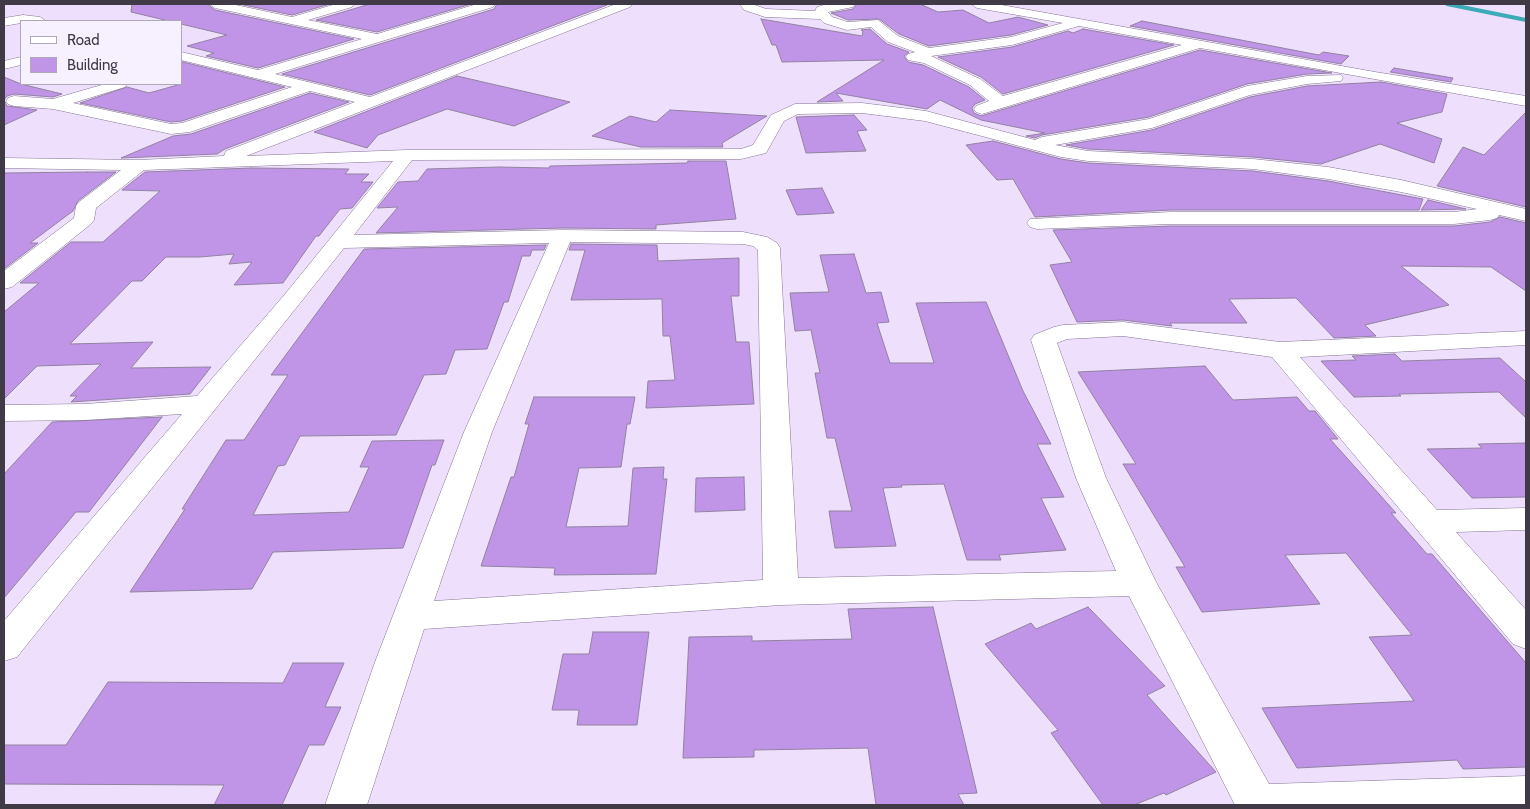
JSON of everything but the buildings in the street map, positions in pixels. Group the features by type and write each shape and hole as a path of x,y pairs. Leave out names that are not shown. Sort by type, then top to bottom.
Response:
{"street":[{"path":"216,4 378,38"},
{"path":"293,20 348,4"},
{"path":"261,74 489,4"},
{"path":"213,162 368,101 626,4"},
{"path":"746,4 748,7 766,13 823,15"},
{"path":"849,4 828,7 822,10 823,15 828,20 848,26 874,23 893,39 928,52"},
{"path":"977,4 1203,43 1375,76 1526,101"},
{"path":"4,22 23,19 32,20"},
{"path":"1000,102 975,82 928,59 913,57 928,52 1012,41 1080,23"},
{"path":"951,122 1000,102 1203,43"},
{"path":"182,56 368,101"},
{"path":"182,65 198,60"},
{"path":"4,65 20,61"},
{"path":"1028,145 1152,123 1247,91 1307,80 1375,76"},
{"path":"53,104 117,85"},
{"path":"14,100 53,104 171,129 184,128 308,88"},
{"path":"4,163 139,165 407,155 742,154 760,149 777,118 795,109 862,108 926,116 1028,145 1088,156 1253,164 1328,173 1401,186 1518,213"},
{"path":"9,634 206,404 407,155"},
{"path":"4,282 84,220 86,206 139,165"},
{"path":"1037,223 1171,218 1454,218 1518,213"},
{"path":"338,242 562,236 743,238 760,241 769,248 781,592"},
{"path":"346,805 411,616 478,432 562,236"},
{"path":"1526,338 1280,350 1123,329 1063,332 1043,340 1091,478 1139,583 1257,805 1526,796"},
{"path":"1280,350 1430,520 1526,634"},
{"path":"4,414 85,412 206,404"},
{"path":"1430,520 1526,519"},
{"path":"411,616 781,592 1139,583"}],"waterway":[{"path":"1447,4 1526,20"}]}
